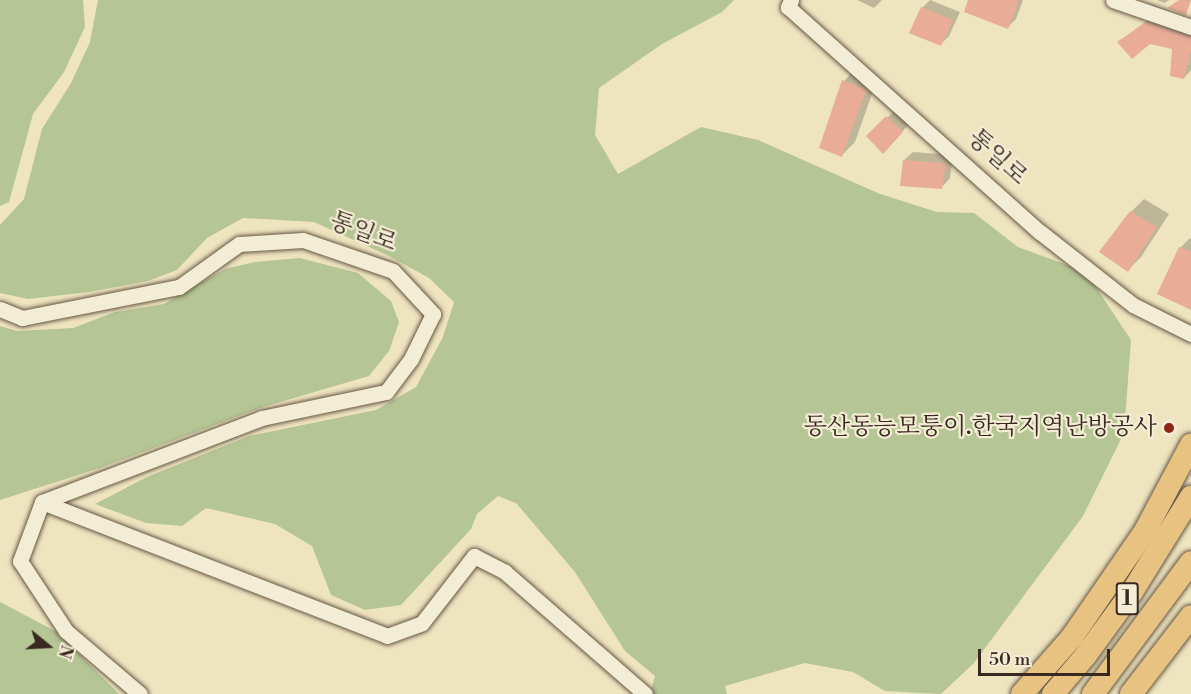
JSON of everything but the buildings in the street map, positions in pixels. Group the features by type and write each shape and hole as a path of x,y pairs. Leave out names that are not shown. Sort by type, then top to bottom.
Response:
{"main road":[{"path":"1022,694 1072,637 1145,531 1191,445"},
{"name":"1","path":"1053,694 1086,655 1132,592 1191,497"},
{"name":"1","path":"1093,694 1191,562"},
{"path":"1131,694 1191,616"}],"street":[{"name":"통일로","path":"791,0 788,7 1040,232 1133,305 1191,334"},
{"path":"1113,0 1191,27"},
{"name":"통일로","path":"0,309 22,318 179,287 239,244 303,240 393,271 434,314 411,359 386,392 262,417 42,502"},
{"path":"140,694 66,631 20,561 42,502 387,636 422,623 474,556 505,572 645,694"}],"green space":[{"path":"0,0 83,0 85,27 64,72 33,114 9,202 0,206"},
{"path":"98,0 734,0 722,12 662,44 599,88 595,135 618,174 701,127 758,140 880,194 937,212 974,213 1018,247 1086,272 1131,340 1124,433 1083,516 974,663 941,694 885,691 853,672 805,663 725,686 727,694 650,694 655,676 625,651 575,572 516,503 498,496 477,514 471,529 401,605 365,610 331,595 312,546 275,524 206,508 182,526 146,523 95,504 147,477 249,436 376,410 416,387 443,337 454,302 429,278 389,256 314,222 243,218 207,238 177,270 148,281 89,292 28,299 0,293 0,225 24,199 42,129 71,83 90,42"},
{"path":"300,258 358,273 391,301 399,322 389,351 369,376 260,408 100,468 0,500 0,326 17,331 73,328 115,312 164,304 225,269 255,262"},
{"path":"0,602 57,632 119,694 0,694"}],"place":[{"name":"동산동능모퉁이.한국지역난방공사","path":"1169,428"}]}
